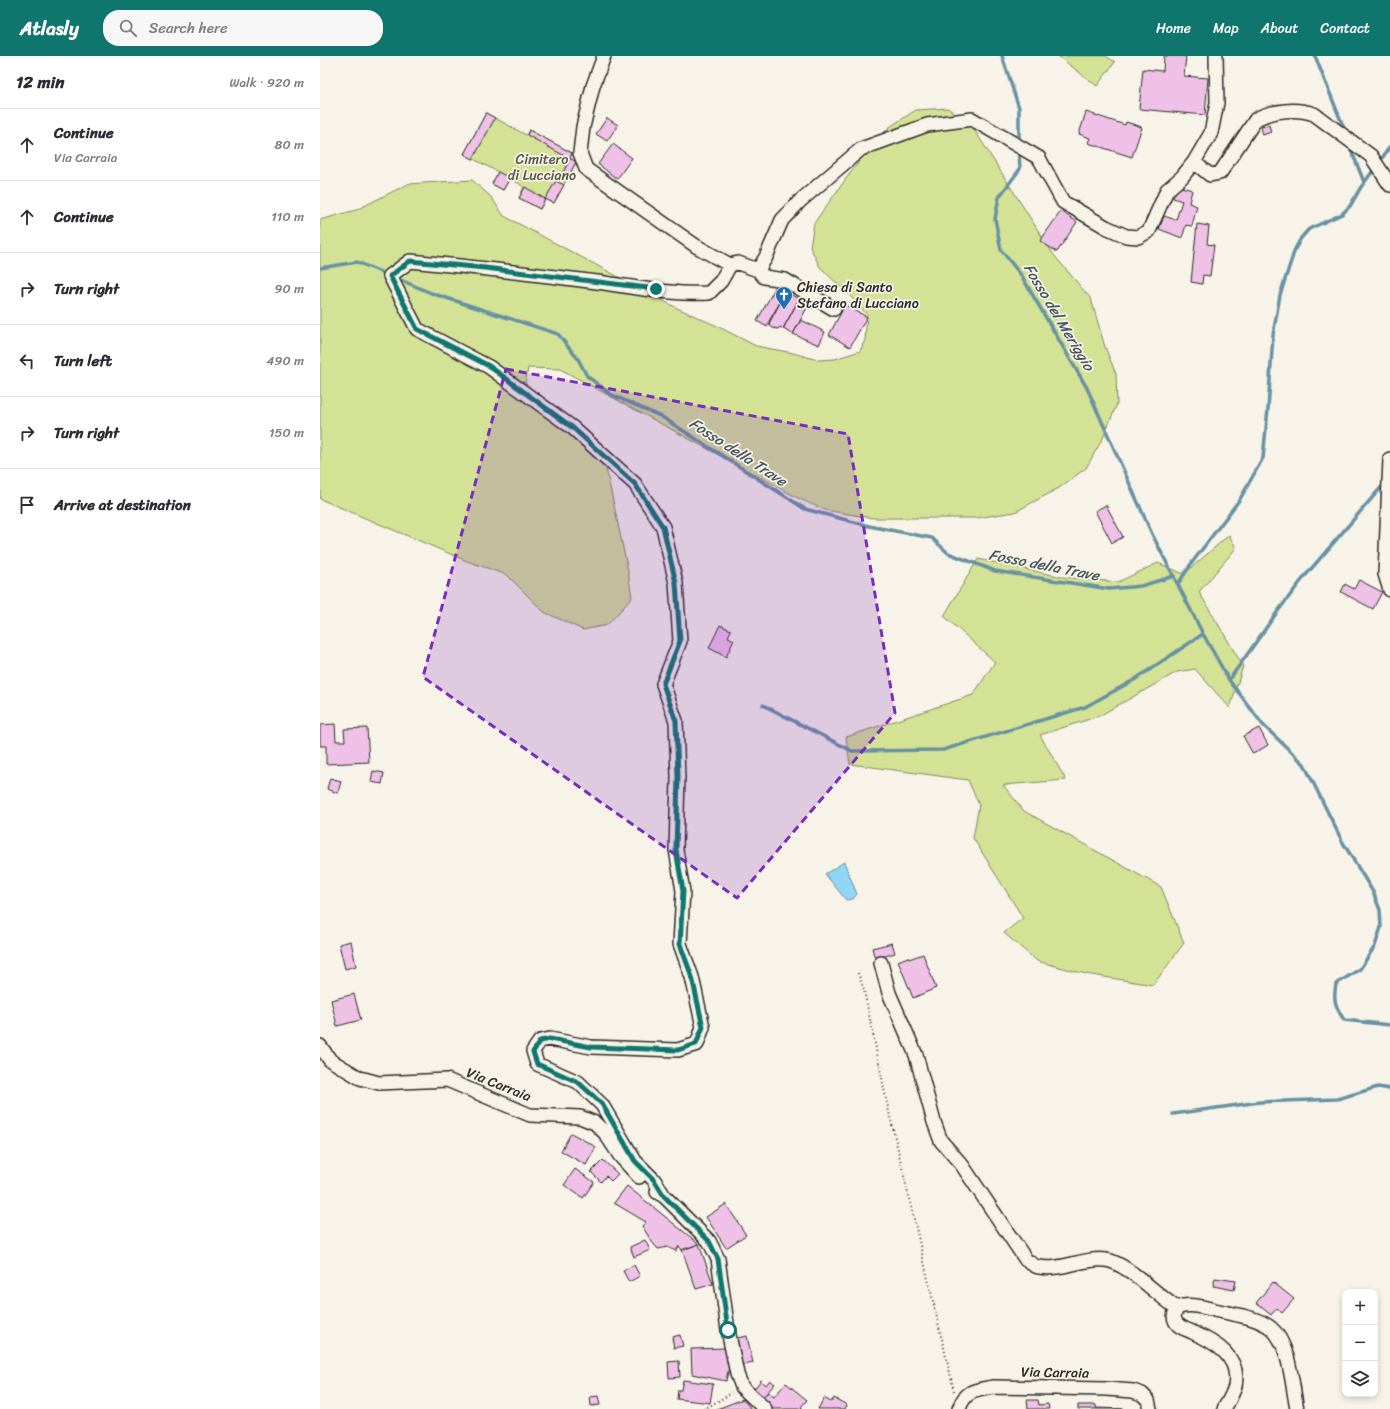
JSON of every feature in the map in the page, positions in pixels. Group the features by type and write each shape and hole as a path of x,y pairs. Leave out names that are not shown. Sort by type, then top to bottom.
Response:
{"street":[{"path":"604,56 593,86 583,127 580,153 586,169 696,246 730,265 738,264 758,270 764,277 785,280 834,309"},
{"path":"758,270 766,257 782,220 800,201 861,149 927,125 972,119 1038,158 1064,202 1106,227 1126,236 1138,237 1149,231 1167,190 1182,177 1194,162 1211,133 1217,103 1216,56"},
{"path":"1194,162 1210,175 1220,173 1256,119 1273,113 1305,111 1314,114 1371,156 1390,185"},
{"path":"664,1196 654,1180 635,1161 602,1104 578,1082 537,1064 533,1052 540,1041 550,1039 591,1047 678,1050 696,1044 703,1027 692,977 680,944 683,891 676,850 678,777 676,721 663,684 680,641 676,583 663,527 635,484 573,428 489,366 417,329 390,276 410,261 485,268 697,294 709,293 721,281 730,265"},
{"path":"1390,459 1385,574 1390,590"},
{"path":"881,963 888,994 916,1055 934,1122 941,1141 962,1164 1026,1260 1039,1267 1056,1267 1087,1260 1106,1260 1123,1266 1177,1308"},
{"name":"Via Carraia","path":"320,1046 330,1060 360,1078 378,1083 447,1080 530,1115 580,1117 595,1123 605,1133 620,1156 634,1172 649,1186 664,1196 709,1241 718,1259 728,1330 737,1374 742,1387 765,1409"},
{"path":"1224,1409 1235,1386 1235,1373 1232,1361 1216,1344 1181,1327 1175,1321 1174,1316 1177,1308 1182,1305 1246,1317 1271,1328 1279,1337 1286,1353 1297,1409"},
{"name":"Via Carraia","path":"960,1405 967,1394 977,1390 994,1387 1118,1389 1142,1394 1148,1400 1150,1409"}],"path":[{"path":"858,973 864,990 887,1103 919,1235 952,1385 960,1405"},
{"path":"704,1409 742,1387"}],"highlighted area":[{"path":"506,369 848,434 895,713 737,898 423,677"}],"green space":[{"path":"1058,56 1106,56 1115,62 1097,86"},
{"path":"948,108 975,131 1053,254 1091,299 1105,347 1116,374 1117,404 1103,438 1086,468 1059,488 1015,512 976,518 872,518 825,510 800,499 560,369 528,368 525,385 606,468 628,571 632,598 607,625 583,630 544,612 507,575 467,561 320,499 320,220 356,210 408,184 472,180 491,197 504,216 677,308 756,346 793,353 818,360 835,359 860,351 865,340 867,315 820,267 810,247 814,223 859,161 888,128 916,110"},
{"name":"Cimitero di Lucciano","path":"486,113 526,135 529,130 572,153 570,158 576,162 554,203 545,199 540,209 519,198 524,187 510,178 503,190 492,184 498,172 464,154"},
{"path":"1229,535 1236,548 1199,592 1243,666 1230,708 1195,669 1177,672 1099,716 1040,735 1066,780 1003,785 1024,811 1161,887 1184,943 1153,985 1086,974 1037,961 1004,933 1023,918 973,838 979,805 968,780 850,764 846,737 973,695 995,662 944,616 978,559 1062,577 1118,582 1158,563 1184,574"}],"water":[{"path":"844,862 857,894 853,899 846,900 825,874"}],"building":[{"path":"1164,56 1186,56 1184,76 1208,78 1205,115 1139,109 1143,69 1163,71"},
{"path":"1086,112 1125,125 1126,122 1142,127 1132,157 1088,143 1090,138 1079,134"},
{"path":"486,113 495,118 473,159 464,154"},
{"path":"607,118 618,125 607,141 596,134"},
{"path":"1269,125 1271,132 1263,135 1261,127"},
{"path":"529,130 572,153 570,158 576,162 566,181 560,178 570,159 527,135"},
{"path":"613,144 632,158 617,179 598,164"},
{"path":"498,172 510,178 503,190 492,184"},
{"path":"556,181 564,185 554,203 545,199"},
{"path":"1178,186 1192,190 1189,203 1197,206 1192,226 1186,225 1182,238 1159,229 1164,216 1176,220 1182,201 1173,198"},
{"path":"525,187 545,199 540,209 519,198"},
{"path":"1061,211 1077,222 1057,252 1040,241"},
{"path":"1197,224 1209,226 1207,244 1214,245 1210,276 1203,275 1202,284 1191,282"},
{"path":"776,286 786,292 767,327 757,321"},
{"name":"Chiesa di Santo Stefano di Lucciano","path":"786,292 799,299 783,329 780,327 778,329 773,328 770,326 769,321"},
{"path":"799,299 809,304 793,334 783,329"},
{"path":"845,305 867,317 850,347 829,335"},
{"path":"801,320 825,332 819,345 793,334"},
{"path":"1106,505 1123,537 1112,543 1095,511"},
{"path":"1359,580 1382,592 1373,609 1341,592 1345,584 1354,589"},
{"path":"720,625 731,630 728,637 734,640 726,657 709,648"},
{"path":"335,724 336,741 345,741 344,729 367,728 369,762 326,764 326,746 320,746 320,725"},
{"path":"1259,728 1268,745 1253,754 1243,736"},
{"path":"373,771 384,773 382,784 371,782"},
{"path":"330,778 341,781 338,793 327,789"},
{"path":"351,941 356,966 345,969 339,944"},
{"path":"892,943 895,953 875,959 872,948"},
{"path":"923,954 936,988 913,998 898,961"},
{"path":"354,994 361,1020 337,1026 331,1000"},
{"path":"571,1133 596,1147 586,1165 561,1151"},
{"path":"603,1160 618,1174 611,1181 606,1176 601,1182 591,1172"},
{"path":"575,1169 594,1182 583,1198 564,1185"},
{"path":"627,1186 699,1244 682,1250 679,1246 676,1251 667,1247 658,1249 642,1226 646,1222 614,1203"},
{"path":"726,1204 746,1235 726,1248 706,1217"},
{"path":"645,1240 650,1250 634,1257 630,1247"},
{"path":"699,1244 713,1284 696,1289 682,1250"},
{"path":"634,1265 640,1276 629,1282 623,1271"},
{"path":"1215,1278 1236,1281 1234,1290 1213,1286"},
{"path":"1273,1282 1294,1299 1282,1313 1277,1308 1271,1315 1256,1303"},
{"path":"680,1335 683,1346 674,1348 672,1337"},
{"path":"747,1336 753,1363 738,1366 732,1339"},
{"path":"726,1348 729,1367 726,1381 692,1374 691,1349"},
{"path":"679,1361 680,1377 669,1378 668,1362"},
{"path":"683,1380 713,1384 710,1403 677,1399 678,1390 681,1390"},
{"path":"761,1380 766,1385 770,1380 775,1384 763,1397 754,1389"},
{"path":"786,1383 807,1400 801,1407 803,1409 767,1409 759,1402 768,1392 774,1397"},
{"path":"598,1396 600,1405 591,1406 590,1397"},
{"path":"824,1398 831,1402 834,1398 847,1405 845,1409 818,1409"},
{"path":"743,1399 751,1409 717,1409"},
{"path":"1027,1400 1038,1400 1039,1405 1048,1404 1049,1409 1028,1409"},
{"path":"1078,1405 1096,1405 1096,1408 1124,1409 1078,1409"}],"waterway":[{"name":"Fosso del Meriggio","path":"1002,56 1019,108 1019,142"},
{"path":"1315,56 1345,131"},
{"path":"1379,163 1390,146"},
{"path":"1350,147 1364,182"},
{"path":"1019,151 1020,169 999,197 995,219 1001,250 1021,275 1087,388 1152,534 1203,634 1229,680 1263,725 1304,764 1342,841 1373,892 1380,910 1381,927 1375,946 1360,969 1336,984 1335,999 1337,1007 1344,1020 1390,1025"},
{"path":"1178,584 1191,564 1240,499 1263,458 1273,335 1280,295 1295,249 1301,238 1309,229 1342,214 1350,206 1361,187 1375,168"},
{"name":"Fosso della Trave","path":"320,268 357,262 388,275"},
{"name":"Fosso della Trave","path":"396,278 431,293 558,334 578,359 587,376 610,394 662,417 805,509 869,526 932,538 948,553 995,571 1109,589 1141,586 1174,576"},
{"path":"1229,680 1305,576 1384,484"},
{"path":"763,705 852,751 943,750 1085,707 1134,680 1203,634"},
{"path":"1173,1114 1260,1102 1337,1099 1378,1087 1390,1089"}],"place":[{"name":"Chiesa di Santo Stefano di Lucciano","path":"784,310"}],"route":[{"path":"656,289 485,268 410,261 390,276 417,329 489,366 573,428 635,484 663,527 676,583 680,641 663,684 676,721 678,777 676,850 683,891 680,944 692,977 703,1027 696,1044 678,1050 591,1047 550,1039 540,1041 533,1052 537,1064 578,1082 602,1104 635,1161 654,1180 664,1196 709,1241 718,1259 728,1330"}]}
